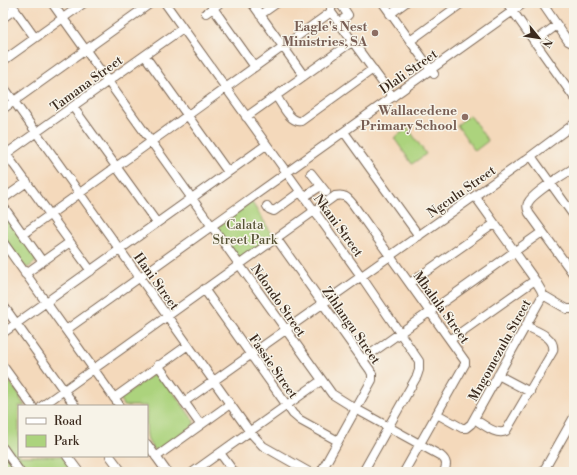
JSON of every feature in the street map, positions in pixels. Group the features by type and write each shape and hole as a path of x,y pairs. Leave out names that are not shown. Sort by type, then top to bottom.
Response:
{"street":[{"name":"Ndondo Street","path":"52,3 322,380 336,397 420,444 445,460 446,467 444,472"},
{"path":"3,61 84,3"},
{"path":"3,109 151,3"},
{"name":"Nkani Street","path":"165,3 417,356 419,365 417,376 363,472"},
{"path":"252,3 304,76"},
{"path":"260,15 277,3"},
{"path":"336,3 331,7 331,12 393,97"},
{"path":"339,23 348,15 340,3"},
{"path":"383,3 433,72"},
{"path":"390,14 405,3"},
{"path":"410,41 462,3"},
{"path":"507,3 574,96"},
{"name":"Dlali Street","path":"66,330 393,97 433,72 524,3"},
{"path":"542,3 568,40 574,44"},
{"path":"3,18 13,6 36,38"},
{"path":"213,8 255,67"},
{"path":"23,234 331,12"},
{"path":"534,42 557,25"},
{"name":"Tamana Street","path":"5,155 183,28"},
{"path":"246,117 353,41"},
{"path":"144,56 228,172"},
{"path":"276,96 292,118 301,121 373,69"},
{"name":"Hani Street","path":"3,86 250,432 263,446 309,472"},
{"path":"73,107 157,223"},
{"name":"Ngculu Street","path":"184,402 532,156 574,124"},
{"path":"344,132 419,236"},
{"path":"3,333 266,145"},
{"path":"5,155 27,182 90,271"},
{"path":"532,156 574,216"},
{"path":"574,168 534,196 527,207 529,213 542,232 574,275"},
{"path":"266,206 274,211 302,194 323,189 311,173"},
{"path":"3,199 27,182"},
{"name":"Mbalula Street","path":"314,211 335,196 340,195 349,198 462,356 465,364 404,472"},
{"name":"Mngomezulu Street","path":"437,414 462,428 468,427 474,419 543,295 535,280 475,196"},
{"path":"3,206 42,261"},
{"path":"43,405 314,211"},
{"path":"410,283 494,224"},
{"path":"362,360 542,232"},
{"name":"Zihlangu Street","path":"276,238 372,374 372,380 320,472"},
{"path":"3,242 119,405"},
{"path":"25,274 70,242"},
{"path":"450,340 535,280"},
{"name":"Fassie Street","path":"204,289 293,414 300,420 338,441"},
{"path":"543,295 567,309 574,309"},
{"path":"3,305 74,405"},
{"path":"474,419 497,432 505,432 509,428 553,351 554,346 550,339 526,326"},
{"path":"114,398 158,365 188,345"},
{"path":"158,365 200,424"},
{"path":"3,366 31,405"},
{"path":"498,375 530,392"},
{"path":"193,472 322,380"},
{"path":"156,457 200,424 230,404"},
{"path":"543,472 574,417"},
{"path":"148,445 167,472"},
{"path":"3,448 20,472"},
{"path":"220,453 234,472"},
{"path":"68,457 79,472"},
{"path":"111,457 122,472"}],"green space":[{"path":"470,115 488,141 475,151 457,125"},
{"path":"408,128 426,154 412,164 394,138"},
{"name":"Calata Street Park","path":"251,201 274,237 240,259 217,227"},
{"path":"3,210 37,259 31,266 26,268 3,239"},
{"path":"158,371 194,421 193,426 158,451 153,448 148,440 148,405 123,405 120,398"},
{"path":"3,375 21,397 20,399 24,405 18,405 18,457 62,457 75,472 3,472"}],"place":[{"name":"Eagle's Nest Ministries, SA","path":"375,33"},
{"name":"Wallacedene Primary School","path":"465,117"}]}
